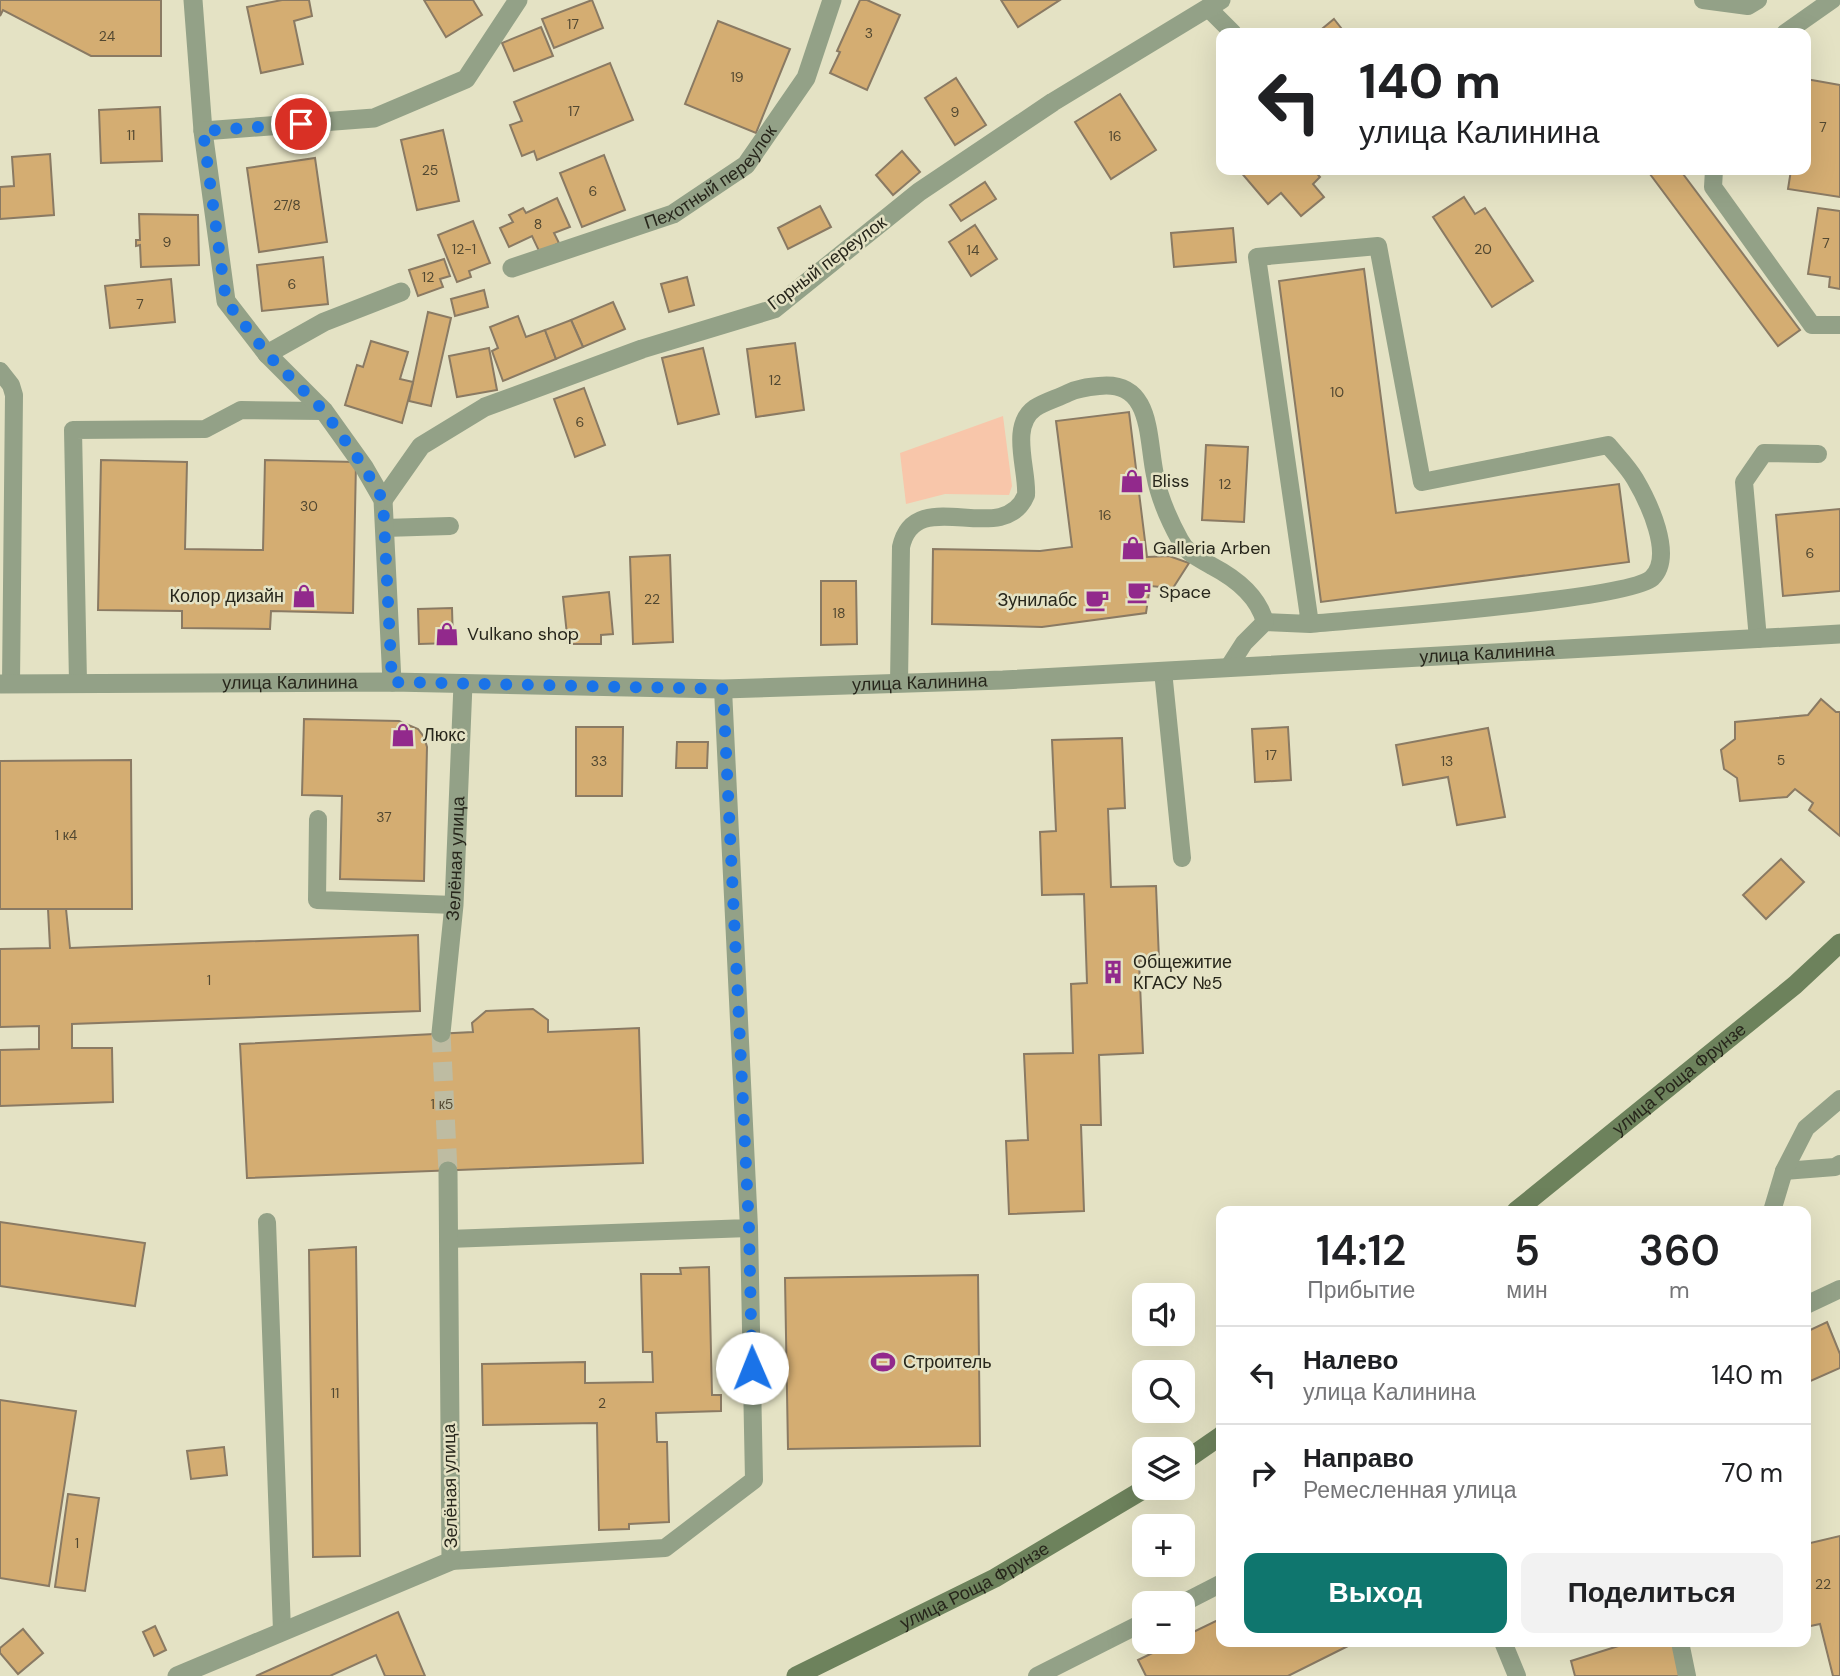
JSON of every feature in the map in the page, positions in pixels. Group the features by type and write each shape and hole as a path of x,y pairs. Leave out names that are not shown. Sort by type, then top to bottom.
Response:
{"main road":[{"name":"улица Роща Фрунзе","path":"1522,1206 1796,985 1840,943"},
{"path":"1195,1454 1216,1439"},
{"name":"улица Роща Фрунзе","path":"796,1676 995,1578 1132,1496"}],"street":[{"path":"192,0 203,131 226,301 267,354 324,411 364,467 383,500 392,682"},
{"path":"203,131 374,118 466,79 518,0"},
{"name":"Пехотный переулок","path":"512,268 673,214 746,165 806,79 832,0"},
{"name":"Горный переулок","path":"383,500 421,446 485,407 642,349 774,309 919,192 1053,102 1215,4"},
{"path":"267,354 324,322 401,292"},
{"name":"улица Калинина","path":"5,683 392,682 723,689 1228,668 1840,634"},
{"name":"Зелёная улица","path":"441,1033 454,905 463,684"},
{"name":"Зелёная улица","path":"177,1676 451,1561 448,1171"}],"lane":[{"path":"1703,0 1748,6 1758,0"},
{"path":"1792,28 1832,0"},
{"path":"1215,4 1230,28"},
{"path":"1714,175 1713,187 1812,325 1840,325"},
{"path":"1228,668 1244,643 1265,622 1310,624 1568,598 1642,584 1654,577 1660,561 1661,543 1653,517 1635,479 1608,445 1422,482 1378,246 1257,257 1310,624"},
{"path":"0,371 11,385 14,395 5,683"},
{"path":"898,683 901,547 904,536 917,522 931,517 1000,518 1013,513 1026,495 1022,435 1029,415 1033,409 1085,387 1119,385 1133,394 1147,419 1156,479 1180,541 1196,558 1225,573 1242,586 1260,608 1265,622"},
{"path":"78,682 73,430 205,429 241,410 324,411"},
{"path":"1758,639 1745,482 1764,453 1818,454"},
{"path":"384,528 450,526"},
{"path":"1163,671 1182,858"},
{"path":"451,1561 665,1548 754,1480 749,1228 723,689"},
{"path":"318,819 317,900 454,905"},
{"path":"1774,1206 1784,1171 1806,1128 1840,1100"},
{"path":"1784,1171 1835,1167 1840,1164"},
{"path":"267,1222 282,1631"},
{"path":"448,1239 749,1228"},
{"path":"1811,1303 1840,1289"},
{"path":"1195,1596 1216,1586"},
{"path":"1037,1676 1132,1628"},
{"path":"1505,1647 1517,1676"},
{"path":"1681,1647 1687,1676"}],"shaded area":[{"path":"1003,416 1012,486 1009,495 945,494 906,504 900,453"}],"building":[{"path":"0,0 161,0 161,56 91,56 3,10 0,16"},
{"path":"282,0 309,0 312,16 294,21 303,64 261,73 247,7"},
{"path":"424,0 473,0 482,15 446,37"},
{"path":"592,0 603,28 554,48 542,19"},
{"path":"860,0 867,0 900,15 867,90 830,73"},
{"path":"1001,0 1060,0 1018,27"},
{"path":"1334,19 1341,28 1323,28"},
{"path":"718,21 790,49 756,133 685,104"},
{"path":"541,27 553,56 514,71 502,43"},
{"path":"610,63 633,120 537,160 534,151 522,156 510,125 522,121 514,102"},
{"path":"956,78 986,125 955,145 925,98"},
{"path":"1811,80 1840,85 1840,197 1788,189 1790,175 1811,175"},
{"path":"1120,94 1156,150 1111,179 1075,122"},
{"path":"160,107 162,161 101,163 99,110"},
{"path":"443,130 459,201 417,210 401,140"},
{"path":"902,151 920,172 893,195 876,175"},
{"path":"50,154 54,215 0,219 0,187 14,186 12,157"},
{"path":"604,155 625,210 582,227 560,173"},
{"path":"315,158 327,242 259,252 247,168"},
{"path":"1243,175 1320,177 1313,184 1324,197 1301,216 1281,193 1268,204"},
{"path":"1651,175 1684,175 1800,330 1778,346"},
{"path":"985,182 996,199 961,221 950,205"},
{"path":"1464,197 1475,214 1485,208 1533,281 1492,307 1433,217"},
{"path":"557,198 570,227 554,233 559,243 540,253 532,236 509,247 500,228 513,222 509,215 523,208 526,213"},
{"path":"820,206 831,227 788,249 778,228"},
{"path":"1818,208 1840,211 1840,289 1829,287 1830,277 1808,274"},
{"path":"139,214 198,215 199,265 141,267 140,245 136,246 136,240 140,240"},
{"path":"473,221 490,263 469,271 471,277 457,282 438,235"},
{"path":"975,225 997,259 971,276 949,242"},
{"path":"1233,228 1236,262 1174,267 1171,233"},
{"path":"323,257 328,304 262,311 257,265"},
{"path":"444,259 450,276 440,279 443,287 418,296 409,270"},
{"path":"1364,269 1396,513 1619,484 1629,562 1321,602 1279,281"},
{"path":"687,277 694,305 669,312 661,284"},
{"path":"171,279 175,322 110,328 105,286"},
{"path":"484,290 488,307 455,316 451,299"},
{"path":"613,302 625,329 583,347 571,320"},
{"path":"428,312 451,318 431,406 409,401"},
{"path":"518,316 526,337 545,330 556,359 503,381 492,351 498,348 490,327"},
{"path":"571,320 583,347 556,359 545,330"},
{"path":"371,341 408,352 400,379 413,382 402,423 345,405 357,365 363,367"},
{"path":"795,343 804,410 756,417 747,349"},
{"path":"489,348 497,390 457,397 449,356"},
{"path":"703,348 719,414 678,424 662,358"},
{"path":"584,388 605,445 575,457 554,399"},
{"path":"1129,412 1147,557 1169,556 1189,563 1173,588 1150,586 1146,613 1042,627 932,624 933,549 1040,551 1072,547 1056,421"},
{"path":"1206,445 1248,447 1244,522 1202,520"},
{"path":"101,460 187,462 185,549 263,550 265,460 356,462 353,613 271,611 270,629 182,628 182,611 98,610"},
{"path":"1840,509 1840,591 1783,596 1776,515"},
{"path":"670,555 673,642 633,644 630,557"},
{"path":"821,581 856,581 857,644 821,645"},
{"path":"609,592 613,634 601,635 601,644 568,644 563,597"},
{"path":"452,608 453,643 419,644 418,609"},
{"path":"1821,699 1836,712 1840,712 1840,836 1809,810 1813,803 1795,789 1787,797 1740,801 1737,778 1724,769 1721,750 1735,739 1735,722 1808,715"},
{"path":"304,719 399,721 418,729 424,737 427,747 424,881 340,879 342,796 302,795"},
{"path":"576,727 623,727 622,796 576,796"},
{"path":"1288,727 1291,780 1255,782 1252,729"},
{"path":"1488,728 1505,817 1457,825 1448,777 1403,785 1396,745"},
{"name":"Общежитие КГАСУ №5","path":"1122,738 1125,808 1108,809 1111,887 1156,886 1159,960 1139,961 1143,1053 1099,1055 1101,1125 1081,1125 1084,1211 1009,1214 1006,1141 1028,1140 1024,1054 1073,1053 1071,984 1087,983 1084,894 1042,895 1040,832 1056,831 1052,740"},
{"path":"677,742 708,742 707,768 676,768"},
{"path":"131,760 132,909 0,909 0,761"},
{"path":"1781,859 1804,882 1766,919 1743,895"},
{"path":"48,909 66,909 70,948 418,935 420,1011 72,1024 72,1048 112,1048 113,1102 0,1106 0,1050 39,1049 39,1026 0,1027 0,949 50,948"},
{"path":"533,1009 548,1020 548,1032 639,1028 643,1163 247,1178 240,1044 473,1032 472,1023 486,1011"},
{"path":"0,1222 145,1243 135,1306 0,1286"},
{"path":"356,1247 360,1556 313,1557 309,1250"},
{"path":"709,1267 712,1395 721,1395 721,1411 656,1413 657,1442 667,1442 669,1522 629,1524 629,1529 599,1530 597,1423 483,1425 482,1364 585,1362 585,1383 653,1382 652,1352 643,1352 641,1274 681,1274 680,1268"},
{"name":"Строитель","path":"978,1275 980,1446 788,1449 785,1278"},
{"path":"1827,1322 1840,1354 1840,1368 1811,1381 1811,1330"},
{"path":"0,1400 76,1411 49,1586 0,1578"},
{"path":"224,1447 227,1475 191,1479 187,1451"},
{"path":"68,1494 99,1498 85,1591 55,1587"},
{"path":"1840,1536 1840,1676 1833,1676 1820,1624 1811,1626 1811,1543"},
{"path":"398,1612 425,1676 385,1676 376,1655 330,1676 256,1676"},
{"path":"1216,1621 1216,1647 1346,1647 1288,1676 1146,1676 1138,1660 1150,1654 1195,1654 1195,1631"},
{"path":"155,1626 166,1650 154,1656 143,1632"},
{"path":"23,1629 43,1653 18,1674 0,1653 0,1648"},
{"path":"1615,1647 1676,1647 1685,1676 1575,1676 1571,1661"}],"tunnel":[{"path":"441,1033 448,1171"}],"place":[{"name":"Bliss","path":"1132,481"},
{"name":"Galleria Arben","path":"1133,548"},
{"name":"Space","path":"1139,592"},
{"name":"Колор дизайн","path":"304,596"},
{"name":"Зунилабс","path":"1097,600"},
{"name":"Vulkano shop","path":"447,634"},
{"name":"Люкс","path":"403,735"},
{"name":"Общежитие КГАСУ №5","path":"1113,972"},
{"name":"Строитель","path":"883,1362"}],"route":[{"path":"301,124 203,131 226,301 267,354 324,411 364,467 383,500 392,682 723,689 749,1228 752,1368"}]}
